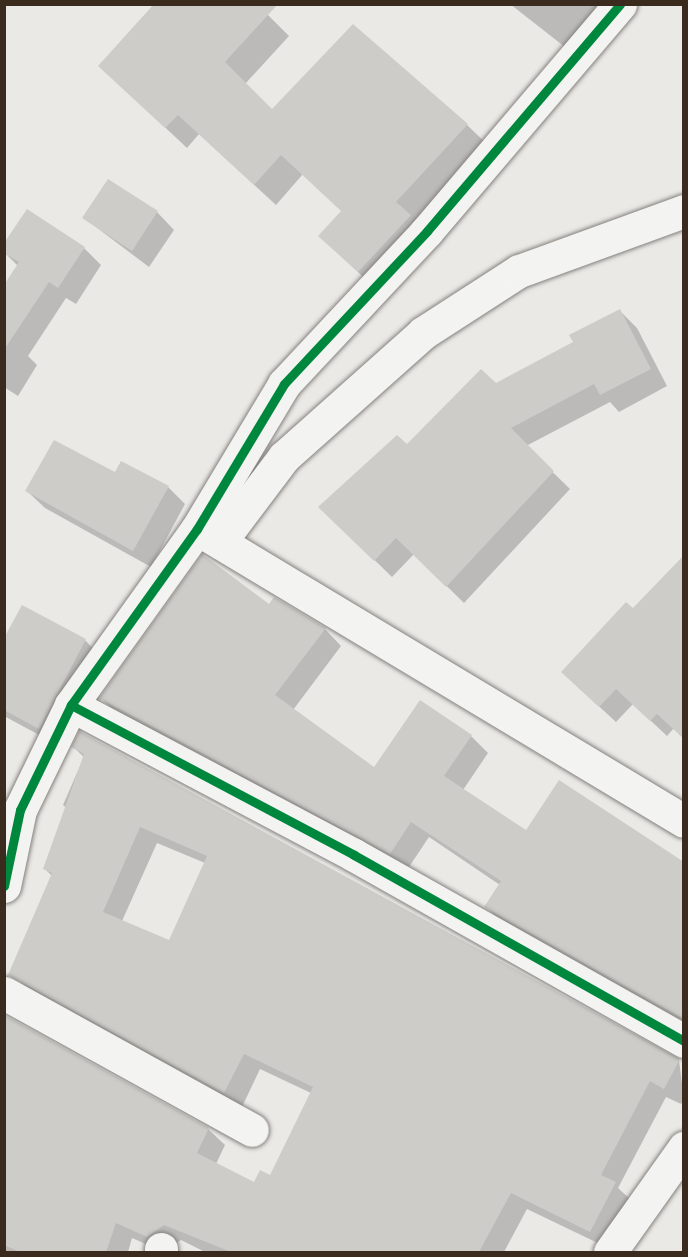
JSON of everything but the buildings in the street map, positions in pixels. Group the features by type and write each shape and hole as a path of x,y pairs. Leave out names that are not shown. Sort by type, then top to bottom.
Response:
{"street":[{"path":"208,535 284,384 427,231 620,4"},
{"path":"4,886 12,806 71,705 208,535 284,458 423,333 519,271 684,212"},
{"path":"284,384 284,458"},
{"path":"208,535 684,821"},
{"path":"71,705 354,855 684,1041"},
{"path":"4,993 252,1130"},
{"path":"610,1252 684,1148"}],"cycle path":[{"path":"4,886 20,810 71,705 197,529 284,384 427,231 620,4"},
{"path":"71,705 354,855 684,1041"}]}
